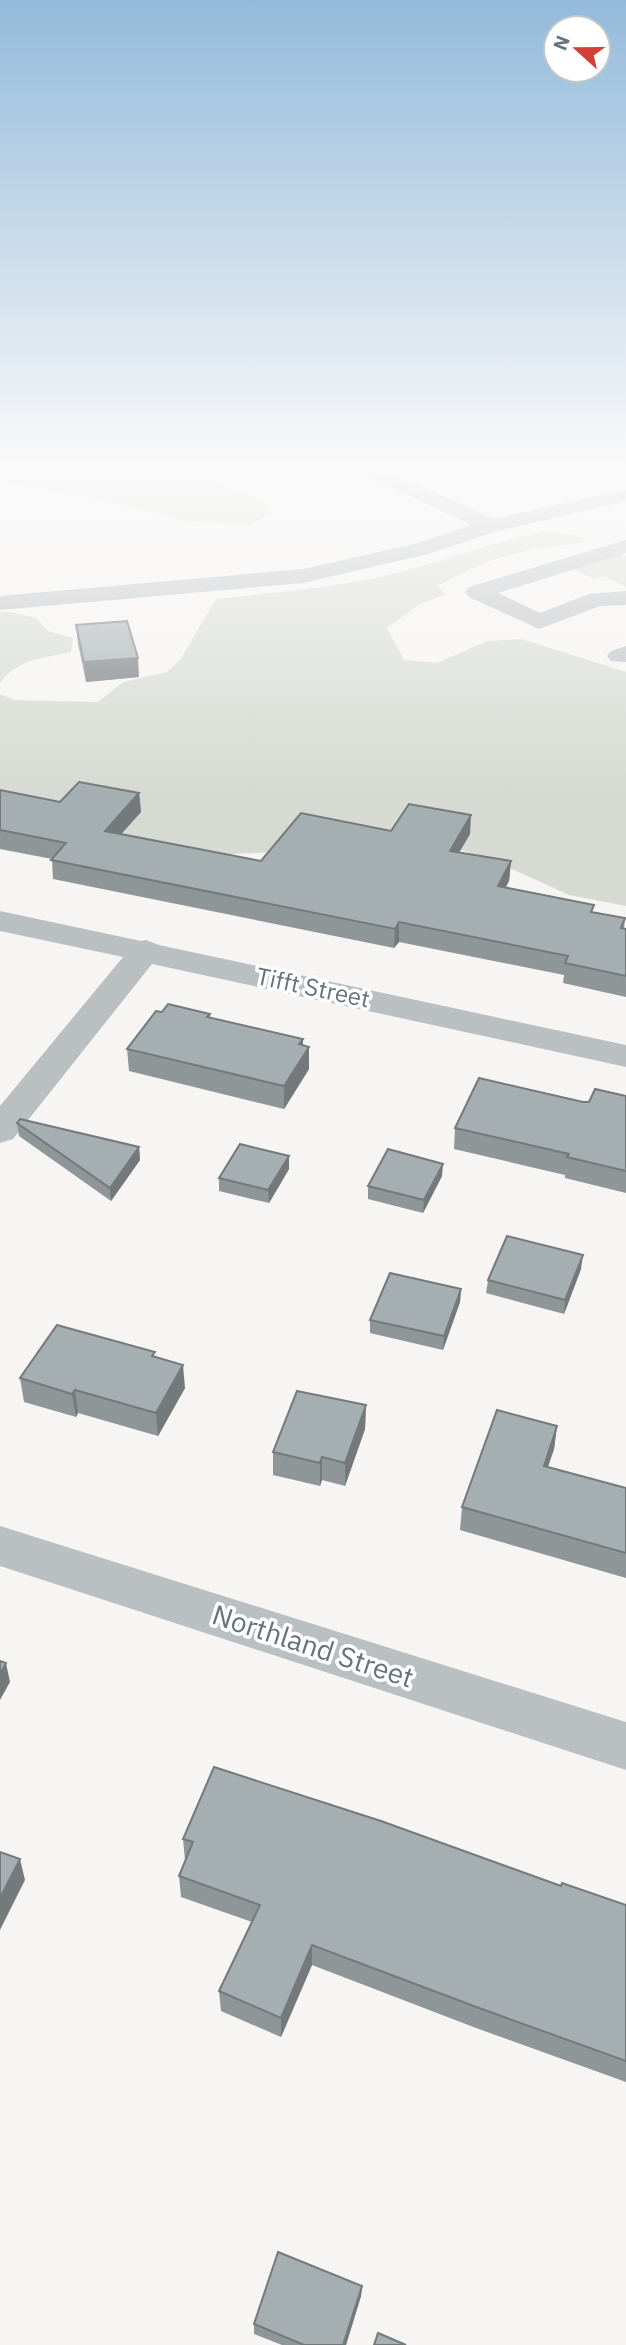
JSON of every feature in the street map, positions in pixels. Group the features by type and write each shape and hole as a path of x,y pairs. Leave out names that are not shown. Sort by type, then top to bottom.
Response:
{"street":[{"path":"0,603 292,578 312,573"},
{"path":"537,573 477,592 539,622 597,599 626,598"},
{"name":"Tifft Street","path":"0,921 146,950 626,1056"},
{"path":"0,1131 146,950"},
{"name":"Northland Street","path":"0,1546 626,1746"}],"shaded area":[{"path":"393,573 463,573 437,586 445,594 419,605 387,628 404,660 437,663 487,641 522,639 626,672 626,906 569,895 492,860 418,836 283,852 229,854 158,845 0,811 0,694 14,700 98,702 123,682 167,672 180,660 216,599 371,579"},
{"path":"582,573 626,573 626,587 605,576 594,579"},
{"path":"0,612 36,618 48,631 73,638 71,652 23,664 0,683"}],"building":[{"path":"127,621 138,658 84,662 76,625"},
{"path":"79,782 139,793 105,831 261,861 301,813 391,831 409,804 471,815 450,851 511,861 498,886 594,905 591,912 625,918 621,928 626,929 626,976 565,963 568,956 399,922 395,929 51,860 66,843 0,830 0,790 60,802"},
{"path":"168,1004 210,1014 207,1017 303,1039 299,1044 309,1047 284,1086 127,1049 156,1011 162,1012"},
{"path":"479,1078 583,1102 589,1102 595,1089 626,1096 626,1171 567,1157 569,1154 455,1128"},
{"path":"20,1119 139,1147 110,1188 17,1123"},
{"path":"240,1144 289,1156 268,1190 219,1178"},
{"path":"388,1149 443,1164 424,1200 368,1186"},
{"path":"507,1236 583,1255 565,1300 488,1280"},
{"path":"390,1273 461,1289 444,1336 370,1320"},
{"path":"57,1325 155,1352 152,1356 183,1365 156,1413 75,1390 72,1394 20,1378"},
{"path":"297,1391 366,1405 345,1463 322,1457 320,1463 273,1452"},
{"path":"497,1410 557,1426 544,1466 626,1488 626,1553 462,1507"},
{"path":"0,1661 6,1663 0,1674"},
{"path":"214,1767 381,1821 561,1886 562,1883 626,1905 626,2061 312,1945 281,2018 219,1991 260,1905 179,1876 193,1842 183,1839"},
{"path":"0,1852 20,1859 0,1898"},
{"path":"278,2252 362,2286 343,2345 304,2345 254,2324"},
{"path":"378,2333 406,2345 374,2345"}]}
